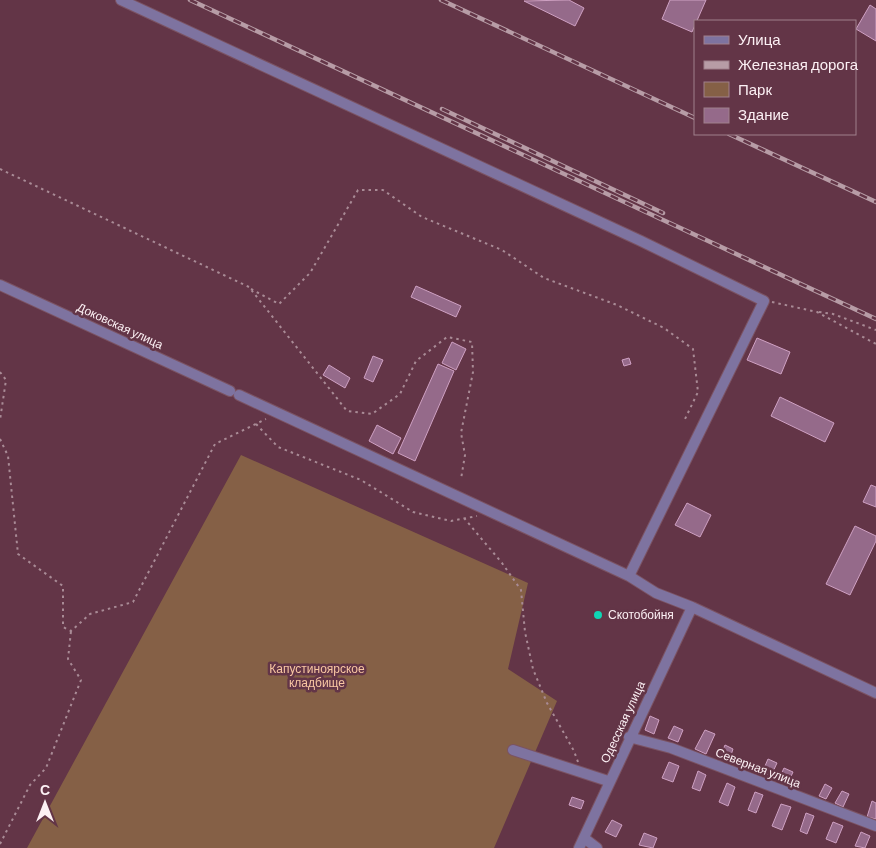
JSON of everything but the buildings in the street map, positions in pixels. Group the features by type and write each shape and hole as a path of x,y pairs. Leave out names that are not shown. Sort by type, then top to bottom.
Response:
{"street":[{"path":"120,0 641,241 764,301 629,576"},
{"name":"Доковская улица","path":"0,285 629,576 656,593 692,607 876,692"},
{"name":"Одесская улица","path":"579,848 608,781 692,607"},
{"name":"Северная улица","path":"629,737 671,748 876,826"},
{"path":"513,750 608,781"},
{"path":"584,838 597,848"}],"path":[{"path":"0,169 249,287 280,304 310,273 358,190 383,190 422,217 502,250 544,278 632,313 664,328 693,349 698,392 686,419"},
{"path":"249,287 347,411 372,414 400,394 416,361 448,337 472,342 473,372 461,433 465,455 461,479"},
{"path":"764,301 833,314 876,330"},
{"path":"817,312 876,344"},
{"path":"0,372 6,380 0,420"},
{"path":"0,844 30,785 46,768 81,680 68,659 71,631 90,614 133,602 216,444 278,413"},
{"path":"256,424 278,447 361,480 414,512 451,521 491,513"},
{"path":"0,438 8,456 18,554 63,586 64,627 71,631"},
{"path":"464,518 502,563 521,590 525,632 533,669 546,703 574,750 581,772"}],"green space":[{"name":"Капустиноярское кладбище","path":"241,455 528,583 508,669 557,701 494,848 27,848"}],"railway":[{"path":"190,0 876,319"},
{"path":"441,0 694,118"},
{"path":"442,109 663,213"},
{"path":"731,135 876,202"}],"place":[{"name":"Скотобойня","path":"598,615"}]}
